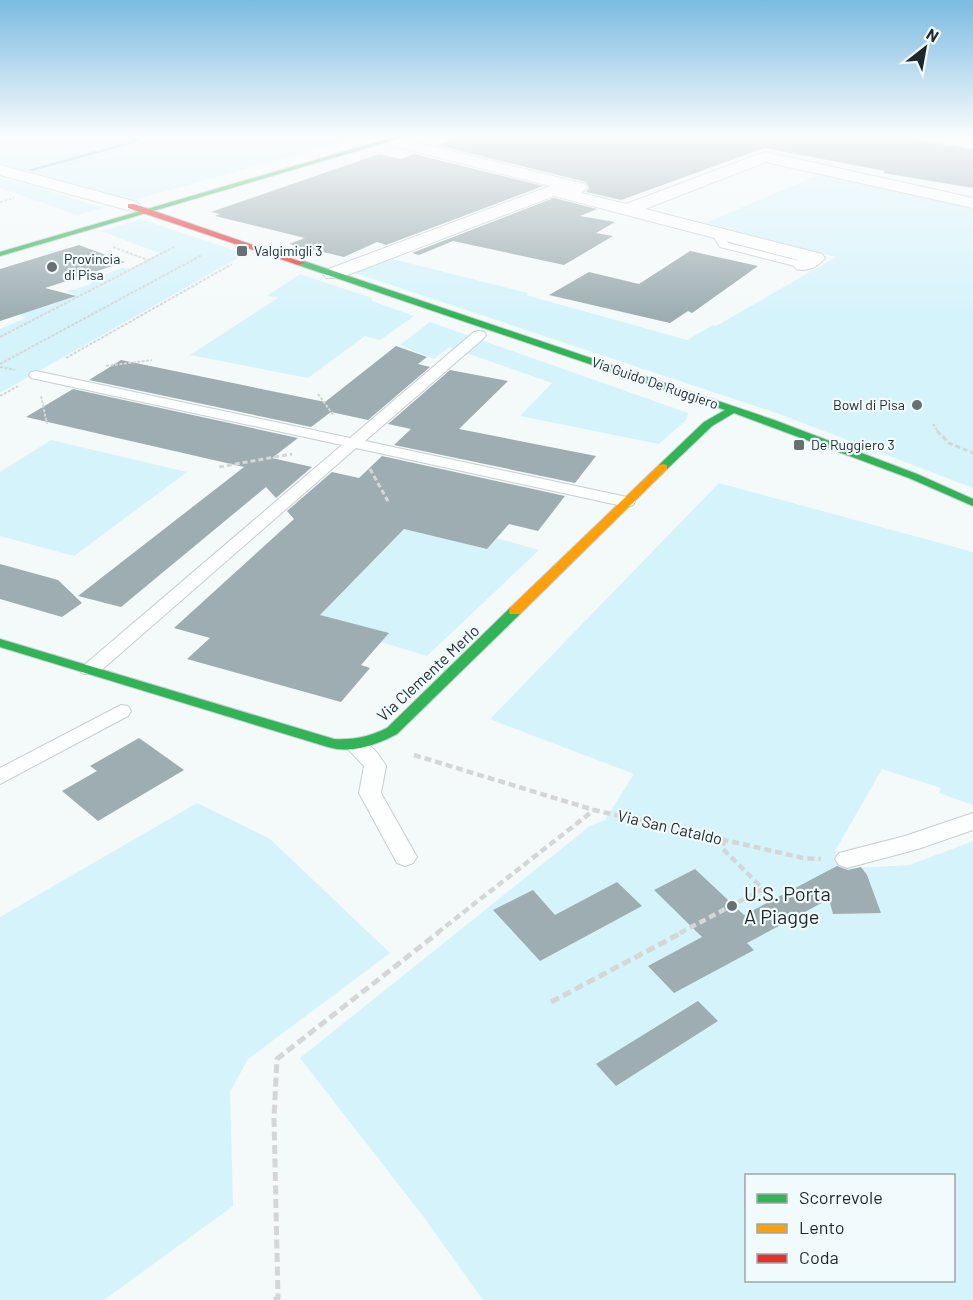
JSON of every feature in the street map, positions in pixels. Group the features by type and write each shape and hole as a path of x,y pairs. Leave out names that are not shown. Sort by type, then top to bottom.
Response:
{"street":[{"path":"92,196 138,209"},
{"path":"0,244 185,196"},
{"path":"333,274 541,196"},
{"path":"591,196 716,233 815,258 803,265"},
{"path":"635,207 664,196"},
{"path":"940,196 973,203"},
{"path":"0,254 138,209"},
{"name":"Via Guido De Ruggiero","path":"138,209 734,410 856,454 973,503"},
{"name":"Via Clemente Merlo","path":"363,744 392,731 708,424 734,410"},
{"path":"0,643 322,741 363,744"}],"lane":[{"path":"90,670 479,335"},
{"path":"36,375 627,502"},
{"path":"0,777 121,711"},
{"path":"363,744 375,766 370,793 405,857"},
{"path":"847,859 910,843 973,821"}],"path":[{"path":"0,337 177,245"},
{"path":"110,246 149,260"},
{"path":"0,364 211,250"},
{"path":"36,375 239,260"},
{"path":"933,424 937,434 944,440 973,453"},
{"path":"354,442 389,503"},
{"path":"219,467 298,453"},
{"name":"Via San Cataldo","path":"363,744 594,810 803,858 847,859"},
{"path":"274,1300 278,1298 279,1252 274,1088 278,1059 594,810"},
{"path":"551,1002 763,889 723,849 724,840"}],"shaded area":[{"path":"22,196 64,196 103,208 77,215"},
{"path":"118,196 150,196 134,200"},
{"path":"770,196 917,196 973,209 973,488 782,415 355,273 393,259 528,293 526,295 687,340 713,325 716,326 836,257 705,223"},
{"path":"141,219 245,254 0,393 0,329 26,318 20,315 31,309 39,300 51,305 75,295 66,291 89,285 99,276 122,268 130,269 159,253 101,231"},
{"path":"300,274 372,298 372,301 414,316 380,340 365,336 308,378 190,355 278,298 267,296"},
{"path":"430,322 688,413 686,420 659,444 520,416 552,383 449,347 434,359 400,345"},
{"path":"51,440 187,472 74,556 0,536 0,472"},
{"name":"U.S. Porta A Piagge","path":"719,483 973,552 973,805 939,793 941,788 882,769 835,851 840,869 910,865 973,841 973,1300 483,1300 423,1216 300,1058 590,826 605,820 634,774 490,719"},
{"path":"404,529 487,549 497,538 539,550 427,656 381,642 320,615"},
{"path":"197,803 270,839 390,953 248,1059 230,1092 233,1206 104,1300 0,1300 0,917"}],"building":[{"path":"258,196 517,196 386,245 377,242 344,257 289,244 305,238 215,216 220,214 211,212"},
{"path":"602,196 633,196 621,200"},
{"path":"554,198 597,209 580,216 615,222 596,233 613,236 564,265 453,241 419,255 412,253"},
{"path":"79,245 125,262 45,288 76,296 0,321 0,269"},
{"path":"690,251 758,266 692,313 688,311 670,323 549,295 589,272 639,284"},
{"path":"396,346 427,357 418,364 430,367 368,420 331,412 311,427 89,380 121,360 325,402"},
{"path":"450,370 508,381 459,429 596,456 575,483 394,445 411,429 388,424"},
{"path":"73,389 298,438 272,458 312,467 276,498 266,487 121,607 78,596 244,467 26,417"},
{"path":"382,456 565,496 538,531 509,524 487,549 404,529 320,615 389,633 361,665 370,668 341,702 187,659 210,638 174,628 294,519 287,511 332,472 359,478"},
{"path":"0,564 58,580 82,603 62,617 0,599"},
{"path":"139,738 184,770 98,821 62,791 97,771 90,766"},
{"path":"837,866 848,870 861,867 867,875 881,913 833,914 829,899 747,943 754,950 674,993 648,966 702,937 654,890 695,869 744,915"},
{"path":"617,882 642,906 540,961 493,910 533,890 555,915"},
{"path":"698,1001 718,1021 616,1086 596,1064"}],"traffic: fast":[{"path":"0,254 200,196"},
{"path":"301,263 770,422 913,476 973,503"},
{"path":"663,467 708,424 733,410"},
{"path":"0,643 333,744 357,744 392,731 515,611"}],"traffic: slow":[{"path":"515,611 663,467"}],"traffic: jam":[{"path":"131,206 301,263"}],"place":[{"name":"Valgimigli 3","path":"242,251"},
{"name":"Provincia di Pisa","path":"52,267"},
{"name":"Bowl di Pisa","path":"917,405"},
{"name":"De Ruggiero 3","path":"799,445"},
{"name":"U.S. Porta A Piagge","path":"732,906"}]}
